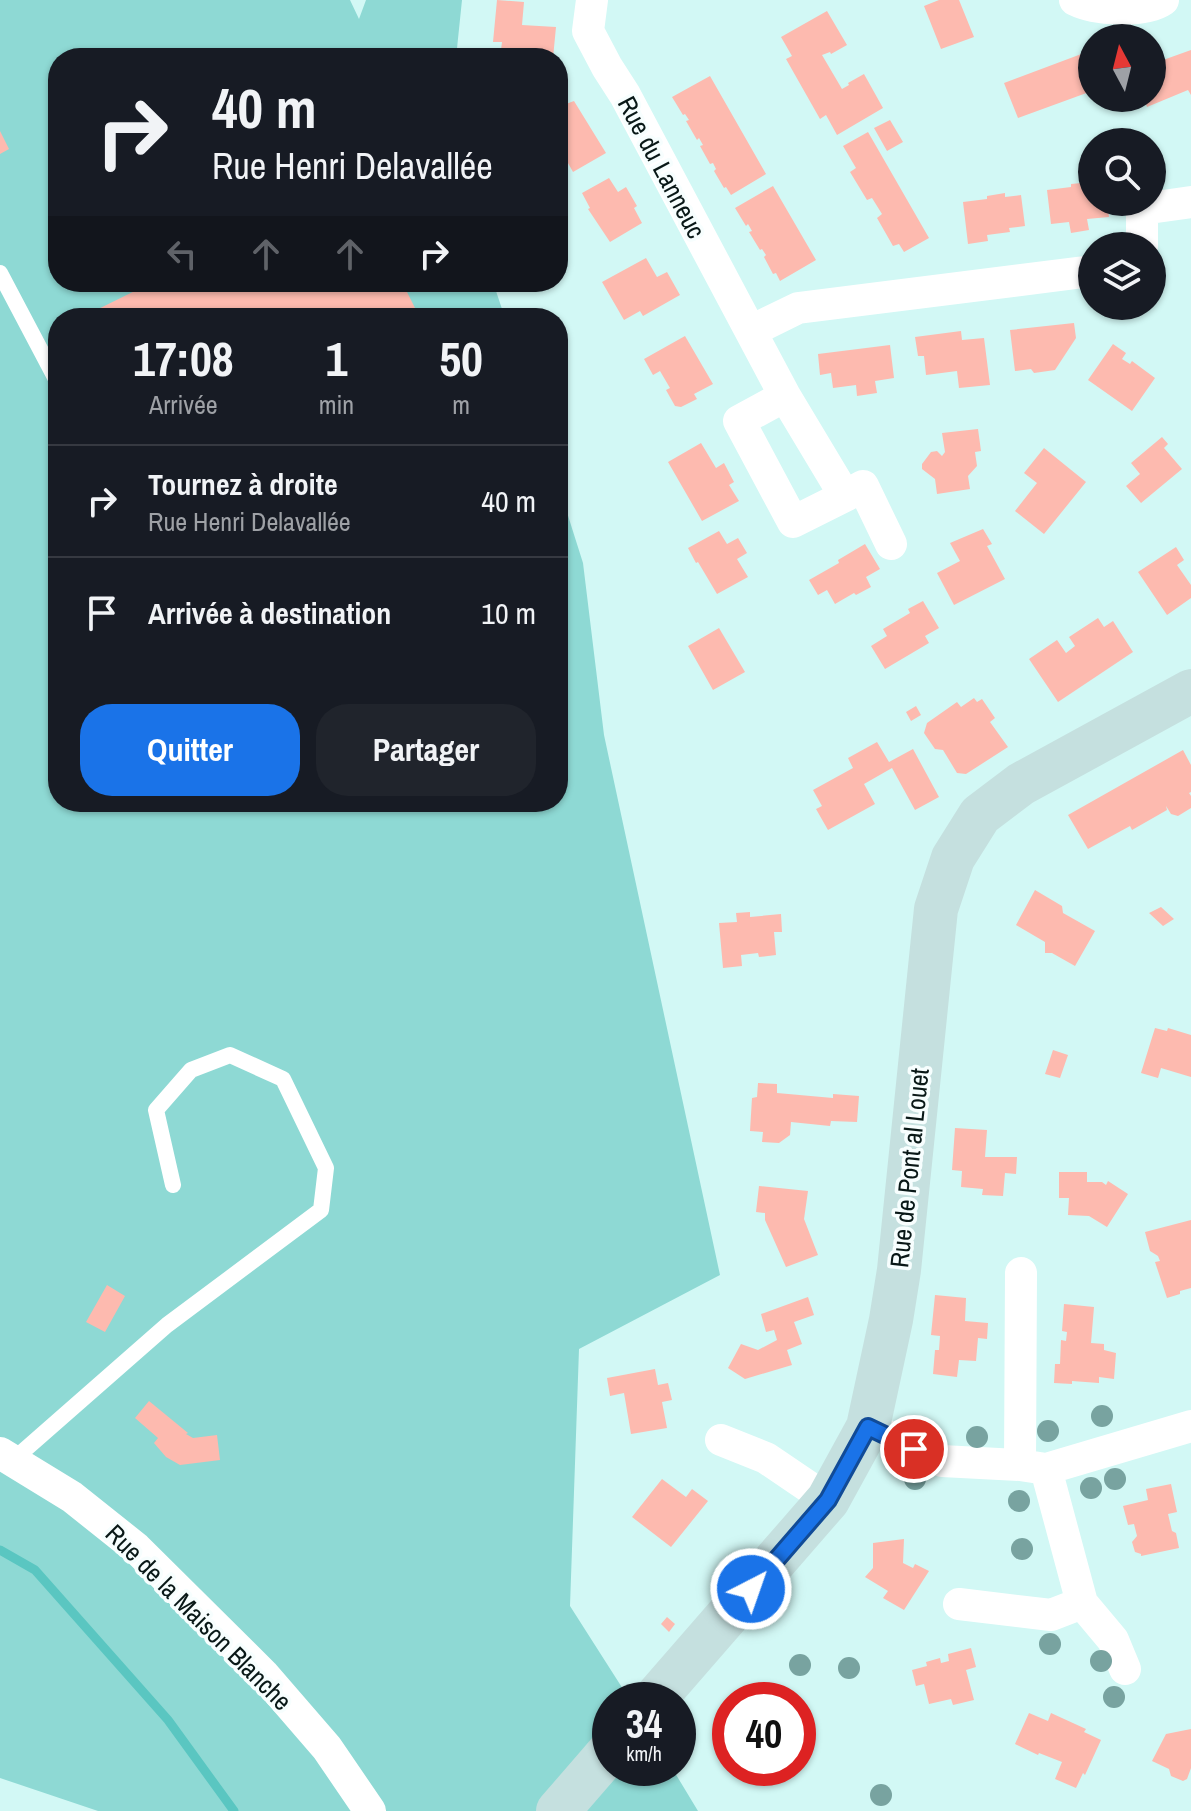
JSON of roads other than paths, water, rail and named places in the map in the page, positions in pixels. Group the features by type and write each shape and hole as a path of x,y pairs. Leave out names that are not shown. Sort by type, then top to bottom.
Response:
{"street":[{"name":"Rue du Lanneuc","path":"592,0 588,31 785,396 845,496"},
{"path":"1075,0 1114,9 1156,5 1163,0"},
{"path":"1142,232 1142,209 1191,202"},
{"path":"751,331 798,308 1078,273"},
{"path":"785,396 739,421 793,522 863,486 891,544"},
{"name":"Rue de Pont al Louet","path":"670,1682 828,1500 868,1427 899,1270 936,909 953,858 980,815 1021,784 1191,691"},
{"path":"1021,1273 1033,1467 1082,1603 1113,1640 1125,1669"},
{"path":"868,1427 942,1461 1033,1467 1191,1426"},
{"path":"721,1440 766,1458 828,1500"},
{"name":"Rue de la Maison Blanche","path":"6,1457 72,1497 136,1548 263,1674 327,1748 370,1811"},
{"path":"959,1604 1051,1615 1082,1603"},
{"path":"558,1811 592,1772"}],"lane":[{"path":"0,273 48,364"},
{"path":"6,1457 167,1325 321,1210 326,1168 283,1079 230,1055 191,1070 156,1110 173,1185"}],"waterway":[{"path":"0,1550 35,1570 168,1720 234,1811"}]}
